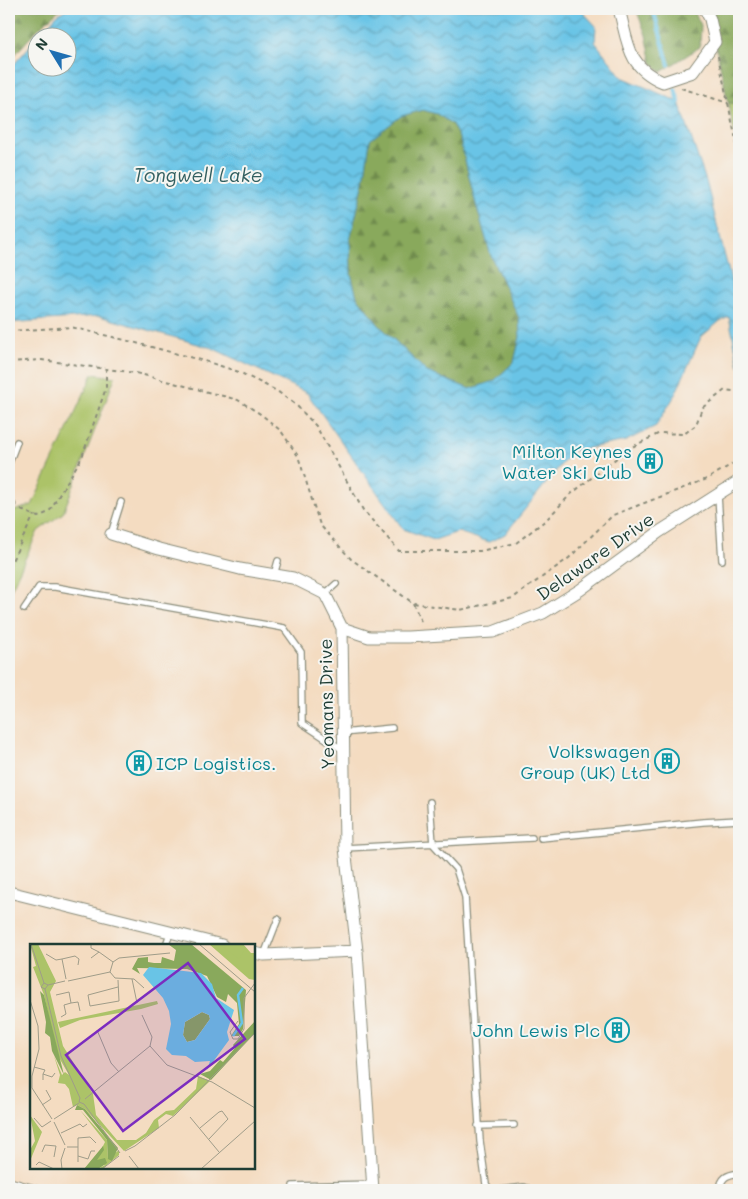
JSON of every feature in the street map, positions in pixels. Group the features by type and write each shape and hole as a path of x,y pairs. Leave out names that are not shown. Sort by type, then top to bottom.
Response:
{"street":[{"path":"620,9 631,57 650,77 663,82 693,72 715,42 710,19 705,9"},
{"name":"Delaware Drive","path":"342,628 369,637 492,632 544,613 580,590 659,532 739,481"},
{"path":"111,534 159,549 240,569 293,578 325,594"},
{"name":"Yeomans Drive","path":"325,594 342,628 346,848 357,951 373,1187"},
{"path":"9,892 218,944"},
{"path":"259,954 357,951"}],"lane":[{"path":"9,463 18,442"},
{"path":"718,494 722,560"},
{"path":"111,534 121,502"},
{"path":"274,575 278,561"},
{"path":"325,594 336,584"},
{"path":"24,609 39,588 55,587 284,628 301,652 302,723 344,750"},
{"path":"343,733 392,728"},
{"path":"430,802 433,844 456,870 465,897 478,1126 486,1184 490,1190"},
{"path":"542,838 739,820"},
{"path":"346,848 532,838"},
{"path":"259,954 278,919"},
{"path":"166,944 170,933"},
{"path":"478,1126 514,1125"},
{"path":"719,1190 721,1179 725,1176 739,1174"},
{"path":"9,1181 41,1190"},
{"path":"293,1186 373,1187"},
{"path":"500,1190 524,1187 534,1190"}],"path":[{"path":"715,42 739,154"},
{"path":"677,87 728,103"},
{"path":"9,331 71,327 208,362 239,372 277,391 296,405 316,426 363,510 399,551 480,551 516,543 546,520 571,494 628,449 660,434 684,434 696,425 702,408 724,390 739,392"},
{"path":"9,362 42,360 136,373 238,400 281,431 298,456 320,525 350,559 413,603 460,610 513,598 569,558 613,515 707,479 739,460"},
{"path":"9,505 38,517 49,512 82,457 106,388 106,369"},
{"path":"9,567 34,515"},
{"path":"413,603 428,636"}],"green space":[{"path":"9,9 60,9 39,28 28,28 28,40 9,61"},
{"path":"636,9 693,9 701,25 700,47 661,72 652,63 646,35"},
{"path":"708,9 739,9 739,103 728,103"},
{"path":"728,103 739,103 739,154"},
{"path":"423,110 437,114 452,124 460,140 491,256 519,318 520,337 514,362 494,381 470,389 427,372 378,324 357,297 351,274 350,240 364,181 370,140 401,116"},
{"path":"93,374 115,377 63,513 38,531 9,594 9,523 14,511 32,505"}],"water":[{"name":"Tongwell Lake","path":"66,9 580,9 596,26 595,42 622,77 679,102 706,181 739,312 739,367 729,317 720,321 701,337 674,397 656,426 626,441 572,451 505,534 489,542 458,532 434,540 403,529 307,393 212,348 99,316 9,323 9,70 28,48 28,78 78,78 78,28 46,28 57,15","holes":["423,110 437,114 452,124 460,140 491,256 519,318 520,337 514,362 494,381 470,389 427,372 378,324 357,297 351,274 350,240 364,181 370,140 401,116"]}],"waterway":[{"path":"653,9 669,65"},
{"path":"675,89 679,102"}],"place":[{"name":"Milton Keynes Water Ski Club","path":"650,461"},
{"name":"Volkswagen Group (UK) Ltd","path":"667,761"},
{"name":"ICP Logistics.","path":"139,763"},
{"name":"John Lewis Plc","path":"617,1030"}]}
